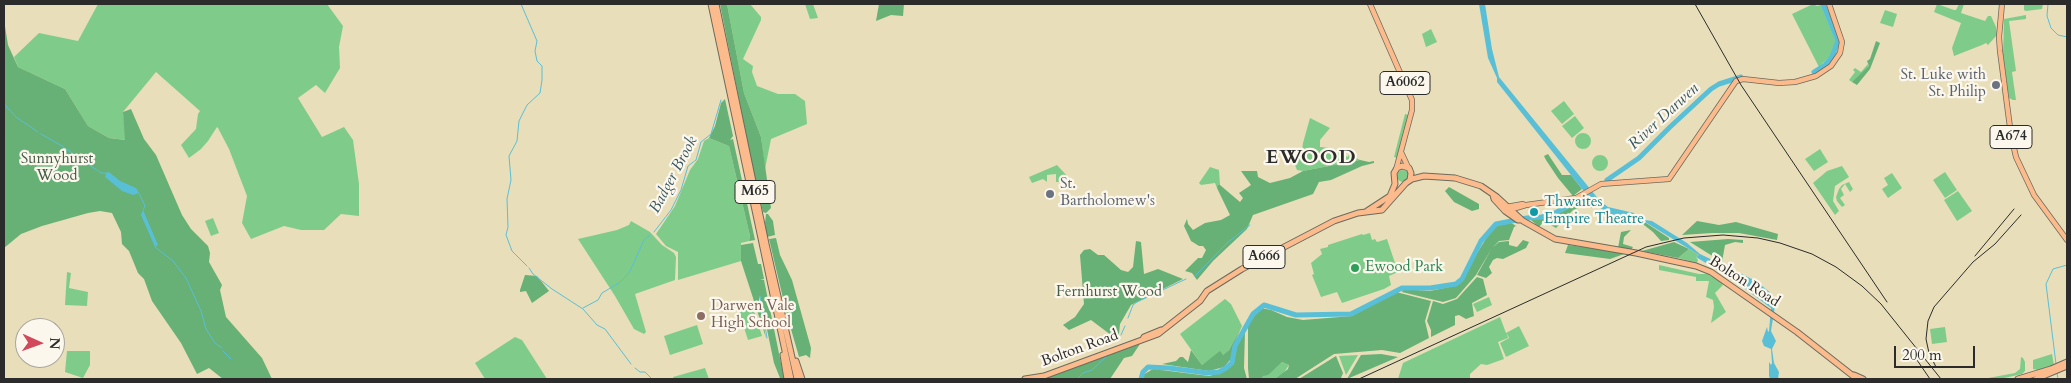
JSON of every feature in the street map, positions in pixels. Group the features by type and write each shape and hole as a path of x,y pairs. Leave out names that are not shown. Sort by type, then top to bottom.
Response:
{"highway":[{"name":"M65","path":"711,4 791,379"},
{"name":"M65","path":"716,4 797,379"},
{"path":"1396,170 1402,166 1424,176"},
{"path":"1374,208 1386,207 1412,176 1409,169"},
{"name":"A666","path":"1374,208 1390,196 1396,170"},
{"path":"1395,180 1400,183 1408,182 1424,176"},
{"name":"Bolton Road","path":"1424,176 1464,180 1481,186 1522,220 1545,235 1561,241 1629,252 1696,266 1711,272 1770,313 1855,377 1864,379"},
{"name":"Bolton Road","path":"1025,379 1044,376 1155,336 1200,300 1207,291 1242,269 1334,221 1351,214 1380,211 1386,207"},
{"name":"Bolton Road","path":"1366,212 1374,208"},
{"name":"M65","path":"776,310 787,379"},
{"path":"782,313 802,379"},
{"path":"2036,379 2063,367 2067,362"},
{"path":"2018,379 2052,371"}],"main road":[{"name":"A6062","path":"1370,4 1412,100 1412,108 1396,170"},
{"path":"1509,211 1526,205 1576,198 1601,184 1669,180 1736,82 1743,79 1779,83 1795,82 1816,76 1831,66 1840,52 1842,42 1829,4"},
{"name":"A674","path":"2002,4 1999,37 2000,51 2013,148 2026,180 2040,204 2067,240"},
{"path":"1401,151 1409,169"}],"green space":[{"path":"98,4 327,4 343,26 339,47 340,68 325,93 316,85 298,98 322,137 344,127 353,140 359,184 359,216 341,214 324,230 301,230 284,226 251,239 242,223 247,196 229,149 218,128 201,149 189,158 181,145 196,129 200,111 156,72 123,112 126,140 109,138 88,126 65,89 18,67 14,57 39,33 78,41"},
{"path":"720,4 727,4 744,93 761,137 771,208 766,213 763,212 753,169"},
{"path":"727,4 750,4 761,17 743,59 753,66 752,72 757,86 778,94 795,94 805,101 807,124 771,139 765,169 761,137 744,93"},
{"path":"805,4 813,4 818,18 810,19"},
{"path":"879,4 904,4 903,16 891,15 876,21"},
{"path":"1813,4 1821,5 1836,42 1832,54 1819,67 1792,14"},
{"path":"1937,4 1956,10 1959,4 1964,4 1961,13 1985,21 1988,16 1991,16 1997,35 1988,45 1986,43 1954,56 1952,48 1961,23 1934,12"},
{"path":"2024,4 2043,4 2042,9 2026,11 2024,10"},
{"path":"1885,10 1897,14 1893,27 1880,23"},
{"path":"2026,15 2026,19 2009,21 2016,71 2012,72 2016,100 2013,100 2009,98 2003,55 2004,19"},
{"name":"Sunnyhurst Wood","path":"4,20 8,45 18,67 65,89 88,126 109,138 125,140 123,112 131,109 144,139 156,155 182,215 191,229 208,246 210,253 209,262 222,285 220,290 226,317 262,358 272,379 223,379 209,368 197,374 181,343 152,301 144,279 138,273 129,251 122,244 121,232 112,213 100,211 88,213 42,226 21,234 4,248"},
{"path":"1431,29 1437,42 1426,47 1422,34"},
{"path":"1876,41 1880,43 1870,69 1857,85 1852,82 1869,66 1867,61 1870,59"},
{"path":"1868,64 1869,66 1861,76 1852,82 1849,80 1855,72 1853,70 1855,68 1861,72"},
{"path":"725,99 733,136 730,140 733,139 755,240 749,241 750,236 729,146 709,138 715,126 721,103"},
{"path":"1564,101 1574,114 1562,124 1551,111"},
{"path":"1405,114 1409,115 1398,158 1394,157"},
{"path":"1575,116 1584,128 1572,138 1562,126"},
{"path":"1310,118 1330,128 1320,140 1320,147 1330,148 1348,157 1349,154 1360,160 1303,171 1297,170 1293,160 1301,157"},
{"path":"1580,133 1586,133 1591,138 1589,147 1580,149 1575,144 1575,138"},
{"path":"709,138 729,146 750,236 749,241 741,243 741,261 678,280 678,252 666,246 656,234 675,206 690,170 698,159 704,141"},
{"path":"1820,149 1828,162 1814,171 1805,159"},
{"path":"1548,154 1562,175 1571,175 1582,189 1573,196 1546,160 1544,156"},
{"path":"1597,155 1603,155 1608,160 1606,169 1597,171 1592,166 1592,160"},
{"path":"1360,160 1374,161 1374,163 1362,166 1331,180 1319,182 1313,194 1253,215 1247,229 1213,261 1197,280 1192,273 1185,271 1198,258 1202,258 1206,250 1203,246 1199,246 1191,241 1184,226 1187,219 1188,224 1193,230 1205,223 1221,220 1230,215 1217,188 1218,185 1240,202 1243,198 1239,193 1251,185 1241,171 1257,171 1258,177 1270,183 1290,178 1303,171"},
{"path":"1057,165 1068,177 1068,181 1056,182 1056,174 1047,175 1047,182 1043,179 1032,183 1029,177"},
{"path":"1842,166 1849,177 1835,186 1833,201 1839,211 1835,215 1813,183 1827,171"},
{"path":"1210,167 1219,170 1220,185 1217,188 1215,183 1201,185 1199,183"},
{"path":"1403,170 1409,176 1403,182 1397,176"},
{"path":"1945,172 1957,190 1945,198 1933,180"},
{"path":"1892,173 1902,188 1888,198 1882,189 1888,185 1884,178"},
{"path":"1849,182 1853,189 1850,192 1845,184 1841,189 1844,195 1840,198 1845,205 1842,207 1836,197 1842,185"},
{"path":"1449,187 1479,204 1479,209 1472,211 1454,202 1445,191"},
{"path":"1958,191 1972,211 1957,221 1944,200"},
{"path":"1589,197 1594,204 1592,208 1583,206 1573,210 1556,228 1544,221 1539,227 1531,220 1556,215"},
{"path":"766,214 773,221 775,235 767,237 765,223"},
{"path":"213,218 219,233 211,236 205,221"},
{"path":"631,221 650,232 676,257 675,280 635,294 646,332 644,334 634,329 578,239 617,230 629,225"},
{"path":"1643,221 1669,238 1669,240 1661,241 1644,225"},
{"path":"1697,221 1719,225 1736,222 1778,234 1777,240 1739,233 1682,235"},
{"path":"1510,222 1516,226 1509,240 1499,241 1492,248 1476,275 1456,298 1443,302 1402,292 1403,289 1430,291 1454,286 1459,283 1493,227"},
{"path":"1631,230 1624,237 1623,244 1633,247 1631,250 1618,248 1621,232"},
{"name":"Ewood Park","path":"1370,233 1372,240 1375,239 1377,242 1387,239 1398,272 1389,276 1391,285 1342,303 1337,292 1321,297 1312,275 1314,274 1311,263 1322,254 1320,249"},
{"path":"776,238 780,255 792,280 811,348 810,358 806,355 799,357 787,315 769,239"},
{"path":"1728,239 1743,240 1743,243 1735,242 1725,245 1722,262 1690,242"},
{"path":"1523,240 1529,242 1526,248 1503,259 1497,258 1493,260 1489,267 1492,273 1486,278 1477,275 1492,248 1499,242 1509,241 1509,245 1517,247"},
{"name":"Fernhurst Wood","path":"1136,241 1141,242 1144,274 1158,269 1183,279 1131,305 1120,324 1119,334 1115,338 1091,320 1069,330 1063,325 1075,317 1084,304 1080,255 1084,250 1090,249 1098,255 1104,255 1121,270 1128,272 1133,267"},
{"path":"1674,242 1689,249 1678,258 1642,251"},
{"path":"753,243 758,264 761,264 764,279 760,280 764,280 784,378 780,378 774,363 760,296 759,300 766,338 741,261 741,245"},
{"path":"1568,245 1627,253 1610,259 1565,253"},
{"path":"1689,249 1699,255 1696,257 1697,263 1678,258"},
{"path":"1659,265 1707,274 1719,280 1723,285 1715,293 1726,312 1711,323 1714,307 1713,300 1706,297 1709,281 1696,281 1696,277 1659,270"},
{"path":"67,272 71,273 69,288 88,292 87,306 65,305"},
{"path":"525,275 537,276 549,291 532,303 526,291 520,292"},
{"path":"1477,277 1483,279 1487,295 1472,303 1474,316 1466,319 1459,315 1455,316 1455,325 1431,337 1431,330 1427,321 1433,301 1443,304 1457,299"},
{"path":"1396,292 1431,301 1425,321 1429,338 1400,353 1382,350 1334,354 1295,379 1275,379 1288,369 1289,365 1282,362 1268,375 1263,376 1262,379 1249,379 1248,324 1261,308 1287,317 1303,320 1352,316"},
{"path":"1489,297 1492,305 1477,312 1473,304"},
{"path":"1225,299 1231,304 1242,326 1229,350 1222,356 1220,352 1202,365 1180,334"},
{"path":"753,308 762,336 748,340 739,312"},
{"path":"1500,317 1506,333 1519,326 1529,346 1506,357 1500,343 1509,338 1507,333 1508,338 1498,342 1504,359 1487,365 1481,364 1470,374 1470,379 1398,379 1403,363"},
{"path":"697,325 703,344 670,355 664,336"},
{"path":"1242,326 1233,346 1231,359 1224,367 1209,371 1162,364 1176,361 1180,357 1183,357 1188,362 1191,350 1202,365 1220,351 1223,355 1229,350"},
{"path":"1945,327 1947,342 1932,344 1930,329"},
{"path":"1245,331 1244,368 1247,379 1143,379 1143,375 1153,369 1209,376 1221,373 1233,364 1236,346"},
{"path":"515,337 522,340 547,379 485,379 475,363"},
{"path":"1140,344 1132,356 1124,358 1110,379 1043,379"},
{"path":"67,351 90,351 90,365 83,378 65,372"},
{"path":"1381,354 1398,357 1347,379 1361,355"},
{"path":"2052,354 2054,365 2038,370 2033,369 2033,360"},
{"path":"1358,355 1346,375 1339,356"},
{"path":"1336,356 1343,373 1341,378 1299,379"},
{"path":"2021,357 2025,362 2025,371 2022,374 2000,379 1983,379 2015,373 2020,369"},
{"path":"1282,362 1289,365 1283,374 1275,379 1262,379 1263,376"},
{"path":"705,368 709,379 674,379 673,377"}],"water":[{"path":"1479,4 1485,4 1492,49 1499,77 1600,201 1608,207 1634,213 1644,220 1652,221 1687,243 1700,254 1756,281 1772,294 1775,306 1771,331 1776,341 1772,349 1774,363 1779,372 1778,379 1770,379 1769,362 1771,365 1771,349 1764,346 1762,341 1767,327 1769,331 1771,308 1729,277 1696,257 1699,255 1645,222 1610,214 1594,204 1497,82 1488,58"},
{"path":"109,172 120,181 136,188 139,193 133,195 122,191 105,177 106,173"},
{"path":"143,210 158,245 155,247 141,215"}],"waterway":[{"path":"521,4 537,41 535,51 537,61 542,66 542,80 540,93 527,105 519,121 517,141 509,156 511,180 507,199 508,227 506,235 512,251 527,266"},
{"name":"River Darwen","path":"1814,72 1825,65 1832,57 1838,41 1823,4"},
{"path":"2048,4 2047,16 2051,28 2058,35 2067,37"},
{"name":"River Darwen","path":"1607,180 1639,158 1711,89 1719,84 1741,77"},
{"name":"Badger Brook","path":"654,232 671,210 681,190 688,166 696,160 701,142 711,134 721,100"},
{"path":"4,104 16,117 38,132"},
{"path":"41,134 101,173 106,173"},
{"path":"139,193 145,206 143,210"},
{"name":"River Darwen","path":"1141,379 1143,372 1148,367 1207,373 1219,372 1226,368 1232,363 1235,346 1253,314 1264,305 1296,315 1351,314 1402,288 1430,288 1456,284 1462,279 1481,241 1496,224 1542,217 1555,213 1575,202"},
{"path":"1195,276 1227,243 1250,225"},
{"name":"Badger Brook","path":"583,308 598,300 602,293 619,283 629,273 644,240 650,235"},
{"path":"155,247 173,261 186,278 201,311 206,329 215,343 222,348"},
{"path":"2056,364 2046,284 2053,269 2067,265"},
{"name":"Badger Brook","path":"529,268 533,274 583,309 597,325 605,329 631,364"},
{"path":"1128,318 1133,305 1137,302 1186,279"},
{"path":"760,296 767,338"},
{"path":"1121,335 1125,326"},
{"path":"223,351 231,359"},
{"path":"1077,379 1083,373 1092,370 1108,355"},
{"path":"635,368 640,372 645,372 652,379"},
{"path":"2057,373 2058,379"}],"railway":[{"path":"1695,4 1741,85 1887,302"},
{"path":"1975,256 2014,209"},
{"path":"1936,367 1929,353 1926,339 1928,321 1934,307 1973,262 1995,244 2021,215"},
{"path":"1359,379 1646,247 1684,238 1723,235 1758,238 1780,243 1812,254 1836,267 1862,286 1881,304 1941,379"},
{"path":"1917,360 1930,379"}],"place":[{"name":"St. Luke with St. Philip","path":"1996,85"},
{"name":"St. Bartholomew's","path":"1050,194"},
{"name":"Thwaites Empire Theatre","path":"1534,212"},
{"name":"Ewood Park","path":"1355,268"},
{"name":"Darwen Vale High School","path":"701,316"}],"district":[{"name":"EWOOD","path":"1311,158"}]}
